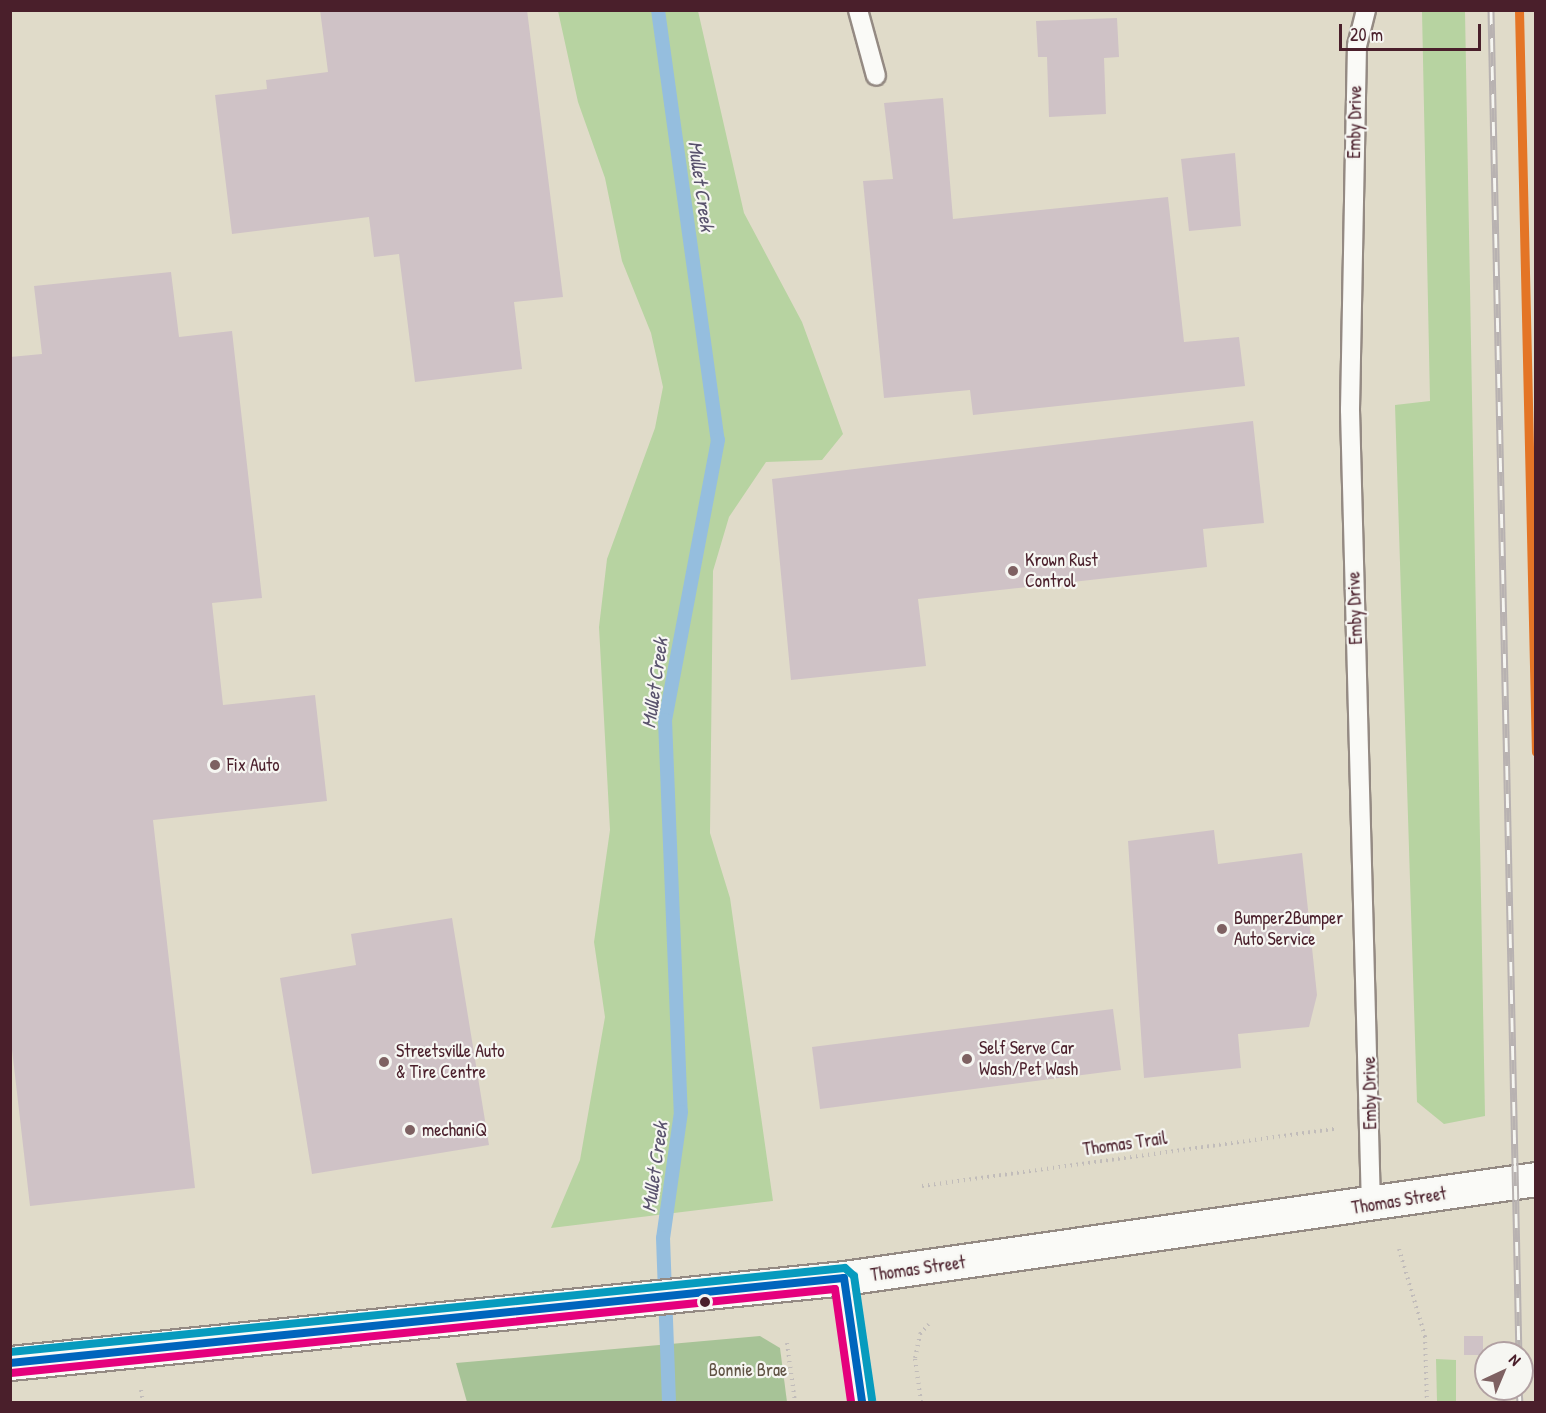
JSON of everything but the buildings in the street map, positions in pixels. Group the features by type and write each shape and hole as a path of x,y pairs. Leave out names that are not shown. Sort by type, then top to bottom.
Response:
{"street":[{"name":"Thomas Street","path":"10,1363 844,1278 1371,1206 1536,1179"}],"lane":[{"path":"858,10 876,76"},
{"name":"Emby Drive","path":"1366,10 1357,45 1350,410 1371,1206"},
{"path":"844,1278 862,1402"}],"path":[{"name":"Thomas Trail","path":"922,1186 1332,1130"},
{"path":"1399,1249 1425,1336 1427,1402"},
{"path":"921,1402 915,1358 920,1334 929,1324"},
{"path":"787,1343 795,1402"}],"green space":[{"path":"558,11 698,11 744,213 802,322 843,434 822,460 766,462 729,517 713,571 710,833 730,898 773,1201 551,1228 580,1160 605,1017 594,942 610,830 599,627 607,559 655,428 663,387 651,333 622,261 605,178 578,102"},
{"path":"1422,11 1465,11 1485,1116 1444,1124 1417,1102 1395,405 1430,401"},
{"name":"Bonnie Brae","path":"760,1336 780,1348 787,1402 467,1402 456,1363"},
{"path":"1436,1359 1456,1360 1456,1402 1437,1402"}],"waterway":[{"name":"Mullet Creek","path":"658,10 718,440 665,720 681,1112 663,1238 669,1402"}],"railway":[{"path":"1491,10 1519,1341"}],"transit line":[{"path":"1519,10 1536,752"},
{"path":"10,1352 845,1268 854,1276 872,1400"},
{"path":"10,1363 844,1278 862,1402"},
{"path":"11,1373 835,1289 851,1402"}],"place":[{"name":"Krown Rust Control","path":"1013,571"},
{"name":"Fix Auto","path":"215,765"},
{"name":"Bumper2Bumper Auto Service","path":"1222,929"},
{"name":"Self Serve Car Wash/Pet Wash","path":"967,1059"},
{"name":"Streetsville Auto & Tire Centre","path":"384,1062"},
{"name":"mechaniQ","path":"410,1130"}]}
